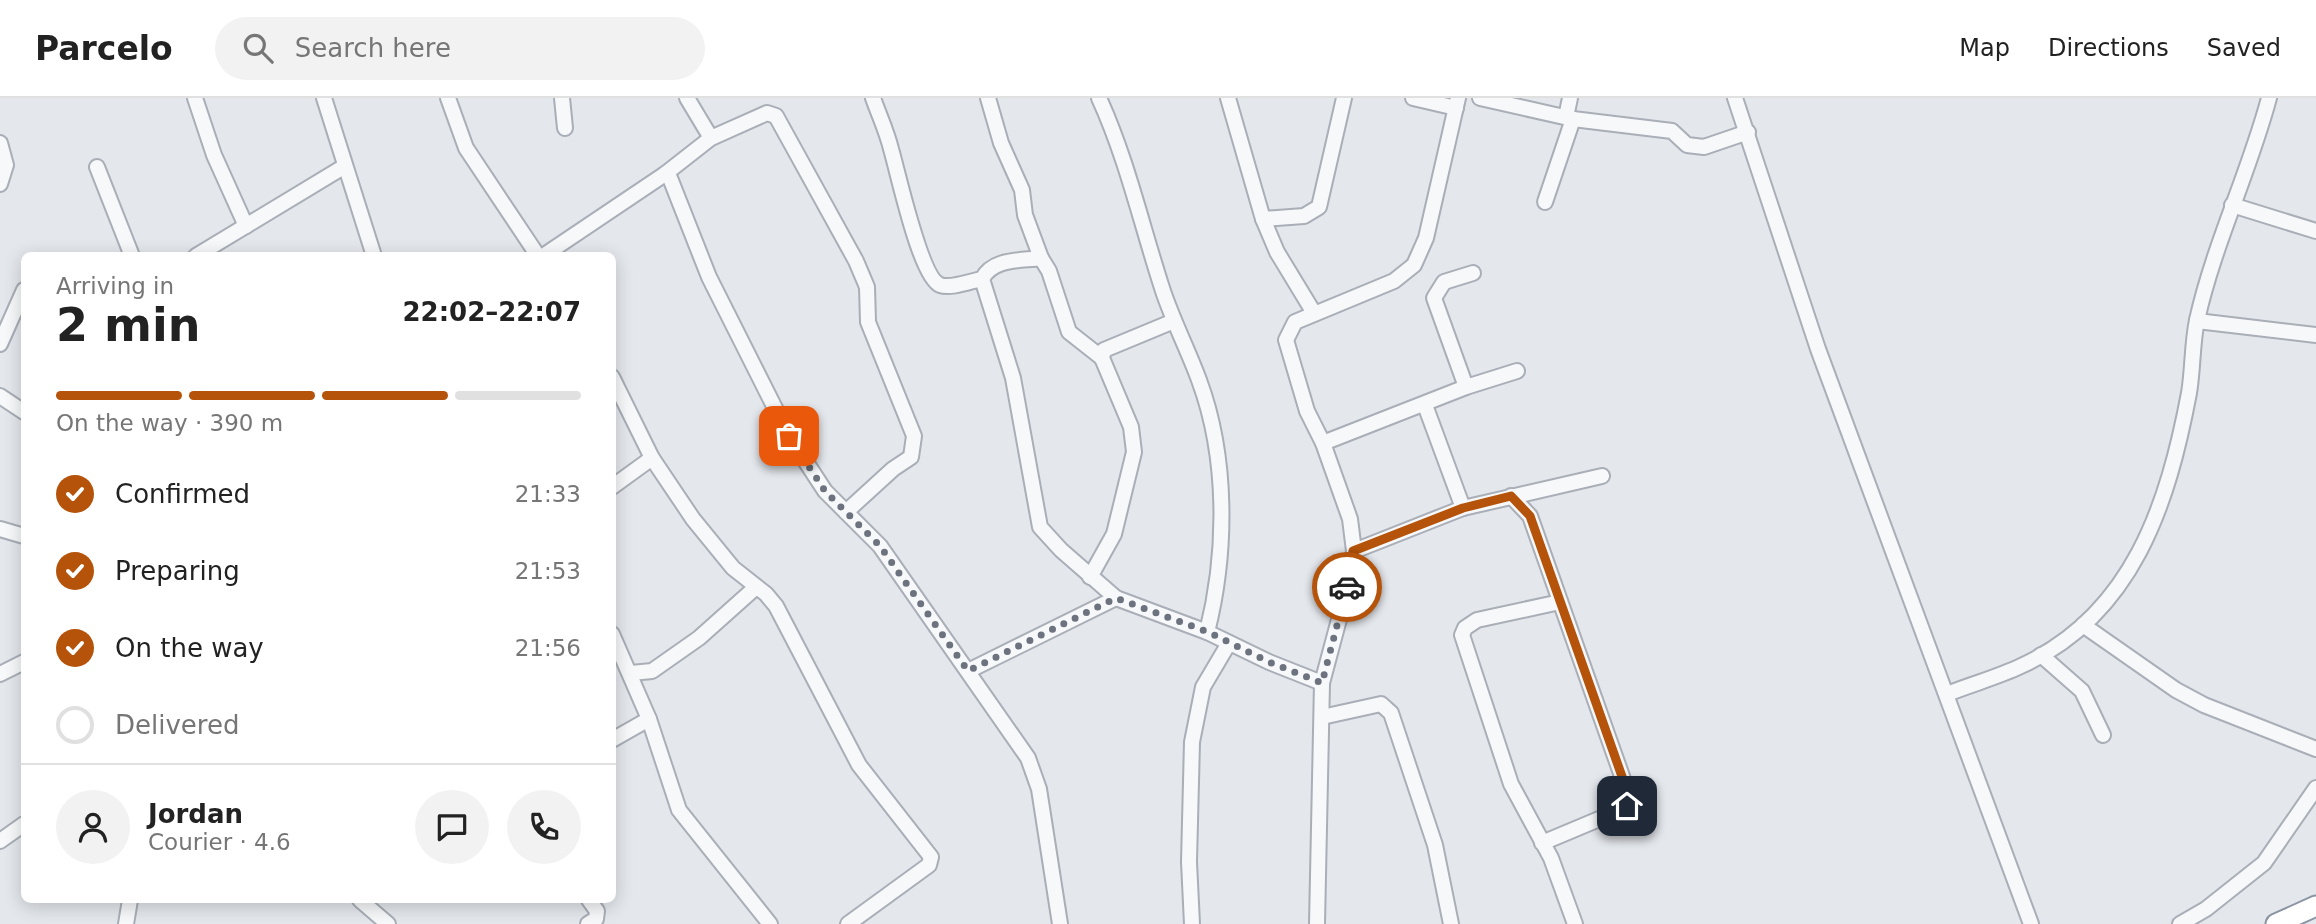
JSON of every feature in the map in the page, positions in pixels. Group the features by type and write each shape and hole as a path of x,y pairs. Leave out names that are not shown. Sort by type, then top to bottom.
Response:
{"highway":[{"path":"2276,924 2316,906"}],"street":[{"path":"195,98 214,155 246,226"},
{"path":"324,98 372,252"},
{"path":"448,98 454,123 466,148 535,252"},
{"path":"562,98 565,128"},
{"path":"687,98 711,138"},
{"path":"873,98 891,148 910,226 929,273 936,283 943,286 982,279 999,263 1041,258"},
{"path":"988,98 1001,144 1022,190 1025,215 1041,258 1049,271 1069,332 1102,358 1131,427 1134,452 1114,534 1090,577"},
{"path":"1099,98 1120,150 1174,321 1199,380 1214,440 1222,516 1217,593 1208,632"},
{"path":"1228,98 1263,219 1277,252 1314,313"},
{"path":"1263,219 1304,216 1319,207 1343,98"},
{"path":"1317,924 1322,683 1345,597 1353,551 1350,519 1323,443 1307,411 1286,340 1295,322 1394,281 1414,265 1426,238 1457,103 1413,98"},
{"path":"1480,98 1569,118 1672,131 1687,145 1704,147 1748,132"},
{"path":"1545,202 1569,118 1570,98"},
{"path":"1735,98 1818,349 2031,924"},
{"path":"1947,694 2023,665 2083,625 2109,598 2146,544 2160,510 2189,392 2197,321 2232,205 2269,98"},
{"path":"550,252 665,174 711,138 767,113 776,116 856,261 867,287 868,322 914,436 911,457 893,468 846,512"},
{"path":"0,144 6,165 0,184"},
{"path":"203,252 345,166"},
{"path":"97,167 130,252"},
{"path":"665,174 670,178 709,277 789,436 825,491 880,546 1028,758 1039,789 1060,924"},
{"path":"2232,205 2316,230"},
{"path":"1466,387 1434,298 1444,282 1472,273"},
{"path":"982,279 1013,378 1040,527 1090,577 1116,598 1208,632 1322,683"},
{"path":"0,344 21,297"},
{"path":"1102,358 1104,351 1111,345 1174,321"},
{"path":"2197,321 2316,335"},
{"path":"1323,443 1517,370"},
{"path":"616,385 652,458 693,519 733,568 766,594 776,606 859,765 931,857 929,865 848,924"},
{"path":"0,396 21,410"},
{"path":"1425,405 1463,508"},
{"path":"616,484 652,458"},
{"path":"1353,551 1463,508 1602,475"},
{"path":"1511,496 1530,516 1629,802 1623,809 1542,843"},
{"path":"0,529 21,535"},
{"path":"631,673 652,671 699,638 755,588"},
{"path":"968,671 1116,598"},
{"path":"1560,602 1477,620 1465,628 1462,635 1511,784 1551,858 1575,924"},
{"path":"2083,625 2195,700 2316,749"},
{"path":"616,642 649,719 679,810 770,924"},
{"path":"1192,924 1189,862 1194,732 1203,687 1229,643"},
{"path":"2040,655 2082,691 2102,735"},
{"path":"0,674 21,664"},
{"path":"1322,716 1381,704 1391,713 1435,845 1451,924"},
{"path":"616,738 649,719"},
{"path":"2180,924 2206,909 2264,863 2316,788"},
{"path":"0,841 21,826"},
{"path":"126,924 130,903"},
{"path":"363,903 387,924"},
{"path":"591,903 597,911 595,922"}],"way so far":[{"path":"789,436 825,491 880,546 968,671 1116,598 1208,632 1269,662 1322,683 1334,641 1337,617 1347,587"}],"route":[{"path":"1347,587 1353,551 1463,508 1511,496 1530,516 1629,796 1627,806"}]}
